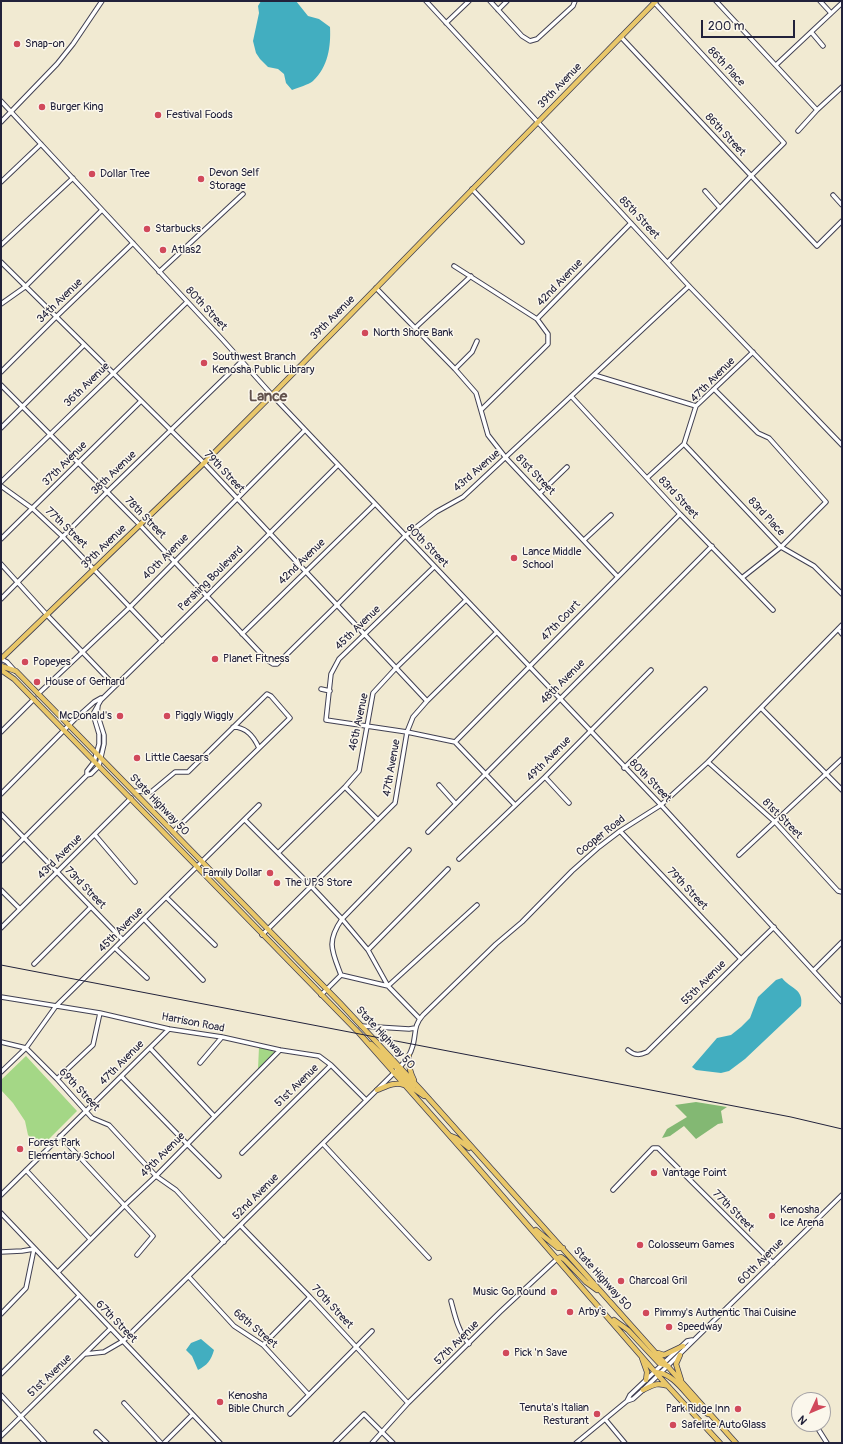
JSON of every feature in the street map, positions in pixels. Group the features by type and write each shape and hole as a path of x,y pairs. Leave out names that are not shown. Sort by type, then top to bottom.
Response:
{"main road":[{"name":"39th Avenue","path":"1,659 204,463 272,395 654,2"},
{"name":"State Highway 50","path":"2,668 16,671 326,989 432,1102 736,1443"},
{"name":"State Highway 50","path":"2,668 131,798 262,935 321,994 394,1072 558,1258 638,1352 659,1373 670,1388 720,1443"},
{"path":"364,1040 376,1048 394,1066 400,1068"},
{"path":"409,1056 409,1069 415,1084"},
{"path":"394,1072 399,1072 414,1089 432,1102"},
{"path":"377,1090 393,1084 401,1083 406,1086"},
{"path":"450,1136 456,1138 477,1154"},
{"path":"519,1214 552,1244 558,1248 563,1248"},
{"path":"558,1258 560,1257 565,1260 586,1282 606,1297"},
{"path":"608,1316 628,1330 654,1360 665,1365"},
{"path":"654,1351 664,1355 683,1346"},
{"path":"638,1352 646,1368 646,1380"},
{"path":"680,1355 676,1364 682,1382"},
{"path":"659,1373 678,1384 696,1405 716,1420"},
{"path":"643,1390 655,1384 661,1384 670,1388"}],"street":[{"path":"1,122 57,64 102,1"},
{"name":"85th Street","path":"426,1 689,286 841,443"},
{"path":"446,23 469,1"},
{"path":"490,1 522,36 530,41 537,39 573,6 575,1"},
{"path":"498,10 507,1"},
{"path":"716,1 817,110"},
{"path":"820,1 831,13"},
{"name":"86th Place","path":"654,2 784,143 751,176"},
{"path":"776,65 812,33 842,3"},
{"path":"812,33 823,46"},
{"name":"86th Street","path":"621,37 817,246 842,221"},
{"path":"798,131 817,110 841,89"},
{"name":"80th Street","path":"1,101 272,395 590,730 814,970 842,1002"},
{"path":"1,182 41,144"},
{"path":"668,262 751,176"},
{"path":"1,245 72,178"},
{"path":"472,189 522,242"},
{"path":"705,191 720,208"},
{"path":"159,272 243,194"},
{"path":"833,195 842,204"},
{"path":"1,304 25,288 102,210"},
{"name":"42nd Avenue","path":"481,410 548,344 548,334 537,319 631,223"},
{"name":"34th Avenue","path":"1,372 133,243"},
{"name":"79th Street","path":"1,262 25,288 172,430 427,701"},
{"path":"454,266 537,319"},
{"path":"415,328 471,276"},
{"name":"43rd Avenue","path":"273,664 277,664 405,536 436,512 463,497 689,286"},
{"name":"81st Street","path":"376,288 455,369 476,394 488,436 506,458 618,576"},
{"name":"36th Avenue","path":"1,482 187,302"},
{"path":"455,369 472,352 477,342"},
{"path":"1,428 84,345"},
{"name":"47th Avenue","path":"647,478 684,444 696,406 753,352"},
{"name":"38th Avenue","path":"1,599 107,492 242,361"},
{"path":"594,375 696,406"},
{"name":"78th Street","path":"1,385 22,408 140,525 242,634 270,663 273,664"},
{"path":"714,389 758,433 769,438 826,502 781,547 743,577"},
{"name":"83rd Street","path":"571,396 680,514 743,577 773,610"},
{"name":"37th Avenue","path":"1,540 141,401"},
{"name":"40th Avenue","path":"38,694 130,607 236,498 305,430"},
{"name":"83rd Place","path":"684,444 781,547 814,566 842,594"},
{"name":"Pershing Boulevard","path":"1,861 87,775 91,774 99,766 99,756 104,740 96,715 98,706 104,697 338,465"},
{"path":"540,493 567,467"},
{"name":"77th Street","path":"1,486 33,509 63,537 162,641"},
{"name":"42nd Avenue","path":"242,634 375,504"},
{"name":"47th Court","path":"455,742 680,514"},
{"path":"584,540 611,515"},
{"name":"48th Avenue","path":"428,832 455,803 712,546"},
{"path":"1,564 47,615 115,686"},
{"name":"45th Avenue","path":"366,726 326,720 331,674 339,659 434,567"},
{"name":"46th Avenue","path":"278,853 346,787 359,771 372,693 466,600"},
{"name":"Cooper Road","path":"415,1028 420,1019 496,944 522,922 572,871 601,845 660,805 708,762 842,625"},
{"path":"838,629 842,634"},
{"name":"47th Avenue","path":"262,935 395,803 408,732 413,717 427,701 497,632"},
{"path":"1,659 2,668"},
{"path":"1,659 7,662 16,671"},
{"name":"49th Avenue","path":"459,859 545,777 651,670"},
{"path":"624,768 705,689"},
{"path":"321,690 330,691"},
{"path":"136,790 151,792 175,772 188,772 267,694 271,696 290,718 173,832"},
{"path":"1,794 78,717 94,702 104,697"},
{"path":"1,732 34,700"},
{"path":"761,708 842,790"},
{"path":"78,717 96,715"},
{"path":"366,726 408,732 455,742 515,805"},
{"path":"233,727 240,727 249,732 259,748"},
{"name":"Pershing Boulevard","path":"87,775 87,772 99,756"},
{"path":"739,855 842,760"},
{"name":"81st Street","path":"708,762 774,822 841,892"},
{"path":"545,777 570,803"},
{"path":"439,785 455,803"},
{"path":"346,787 378,820"},
{"name":"43rd Avenue","path":"1,928 131,798"},
{"name":"45th Avenue","path":"1,1072 26,1048 56,1006 259,806"},
{"name":"73rd Street","path":"1,814 123,940"},
{"path":"245,820 342,919 368,950 388,986 420,1019"},
{"name":"79th Street","path":"620,831 741,959"},
{"path":"95,835 135,882"},
{"path":"341,975 331,948 335,929 342,919 409,850"},
{"path":"368,950 448,869"},
{"path":"1,890 20,909"},
{"path":"166,897 216,945"},
{"path":"388,986 476,905"},
{"path":"34,964 92,907"},
{"path":"144,919 203,980"},
{"name":"55th Avenue","path":"628,1050 632,1054 640,1055 647,1052 774,927"},
{"path":"814,970 842,942"},
{"path":"115,948 147,978"},
{"path":"341,975 388,986"},
{"path":"321,994 341,975"},
{"name":"Harrison Road","path":"1,997 100,1013 280,1050 319,1056 331,1065 366,1100"},
{"path":"57,1079 93,1045 100,1013"},
{"path":"361,1026 409,1029 415,1028"},
{"name":"47th Avenue","path":"1,1195 170,1028"},
{"name":"52nd Avenue","path":"85,1354 104,1352 123,1341 189,1277 394,1072 400,1068 409,1056 414,1044 415,1028"},
{"path":"200,1063 222,1038"},
{"path":"1,1042 26,1048"},
{"name":"69th Street","path":"26,1048 57,1079 92,1118 109,1126 156,1176 176,1190 224,1242"},
{"path":"150,1048 214,1116"},
{"name":"49th Avenue","path":"58,1272 156,1176 280,1050"},
{"name":"51st Avenue","path":"242,1153 331,1065"},
{"path":"122,1076 218,1176"},
{"path":"60,1136 153,1236 137,1255"},
{"path":"323,1144 429,1258"},
{"name":"77th Street","path":"613,1190 653,1148 658,1148 773,1263"},
{"path":"26,1170 90,1239"},
{"name":"60th Avenue","path":"576,1443 627,1401 633,1399 643,1390 687,1342 692,1340 717,1318 842,1195"},
{"name":"67th Street","path":"1,1213 220,1443"},
{"name":"70th Street","path":"240,1226 310,1297 408,1403"},
{"path":"1,1252 34,1249 26,1288 1,1314"},
{"name":"57th Avenue","path":"372,1443 408,1403 558,1258"},
{"name":"68th Street","path":"189,1277 234,1326 263,1345 309,1395"},
{"path":"1,1374 79,1296"},
{"path":"263,1345 310,1297"},
{"path":"451,1300 460,1330 469,1344"},
{"name":"51st Avenue","path":"1,1436 110,1329"},
{"path":"290,1414 372,1331"},
{"name":"60th Avenue","path":"627,1401 630,1395 646,1380 659,1373 665,1365 680,1355 691,1344 692,1340"},
{"path":"1,1395 45,1443"},
{"path":"124,1403 163,1443 192,1415"},
{"path":"335,1443 364,1414 393,1443"},
{"path":"605,1419 625,1443"},
{"path":"96,1432 107,1443"},
{"path":"820,1432 827,1443"}],"green space":[{"path":"259,1047 275,1052 258,1069"},
{"name":"Forest Park Elementary School","path":"26,1056 77,1111 40,1148 28,1135 25,1121 13,1103 1,1090 1,1080"},
{"path":"696,1102 727,1107 721,1111 723,1123 718,1124 696,1139 684,1126 670,1136 662,1138 667,1129 687,1117 675,1105"}],"water":[{"path":"261,1 296,1 308,16 319,19 330,27 328,56 322,69 313,81 292,90 286,83 284,74 278,69 268,67 256,53 253,41 259,13 258,6"},
{"path":"782,978 799,993 801,996 801,1006 745,1059 729,1071 721,1073 696,1070 692,1067 717,1038 731,1035 741,1027 750,1018 758,997 776,980"},
{"path":"201,1339 214,1350 212,1357 208,1362 198,1370 192,1356 186,1350 191,1343"}],"railway":[{"path":"1,965 791,1117 842,1129"}],"place":[{"name":"Snap-on","path":"17,44"},
{"name":"Burger King","path":"42,107"},
{"name":"Festival Foods","path":"158,115"},
{"name":"Dollar Tree","path":"92,174"},
{"name":"Devon Self Storage","path":"201,179"},
{"name":"Starbucks","path":"147,229"},
{"name":"Atlas2","path":"163,250"},
{"name":"North Shore Bank","path":"365,333"},
{"name":"Southwest Branch Kenosha Public Library","path":"204,363"},
{"name":"Lance Middle School","path":"514,558"},
{"name":"Planet Fitness","path":"215,659"},
{"name":"Popeyes","path":"25,662"},
{"name":"House of Gerhard","path":"37,682"},
{"name":"McDonald's","path":"120,716"},
{"name":"Piggly Wiggly","path":"167,716"},
{"name":"Little Caesars","path":"137,758"},
{"name":"Family Dollar","path":"270,873"},
{"name":"The UPS Store","path":"277,883"},
{"name":"Forest Park Elementary School","path":"20,1149"},
{"name":"Vantage Point","path":"654,1173"},
{"name":"Kenosha Ice Arena","path":"772,1216"},
{"name":"Colosseum Games","path":"640,1245"},
{"name":"Charcoal Gril","path":"621,1281"},
{"name":"Music Go Round","path":"554,1292"},
{"name":"Arby's","path":"570,1312"},
{"name":"Pimmy's Authentic Thai Cuisine","path":"646,1313"},
{"name":"Speedway","path":"669,1327"},
{"name":"Pick 'n Save","path":"506,1353"},
{"name":"Kenosha Bible Church","path":"220,1402"},
{"name":"Park Ridge Inn","path":"738,1409"},
{"name":"Tenuta's Italian Resturant","path":"597,1414"},
{"name":"Safelite AutoGlass","path":"673,1425"}],"district":[{"name":"Lance","path":"268,397"}]}
